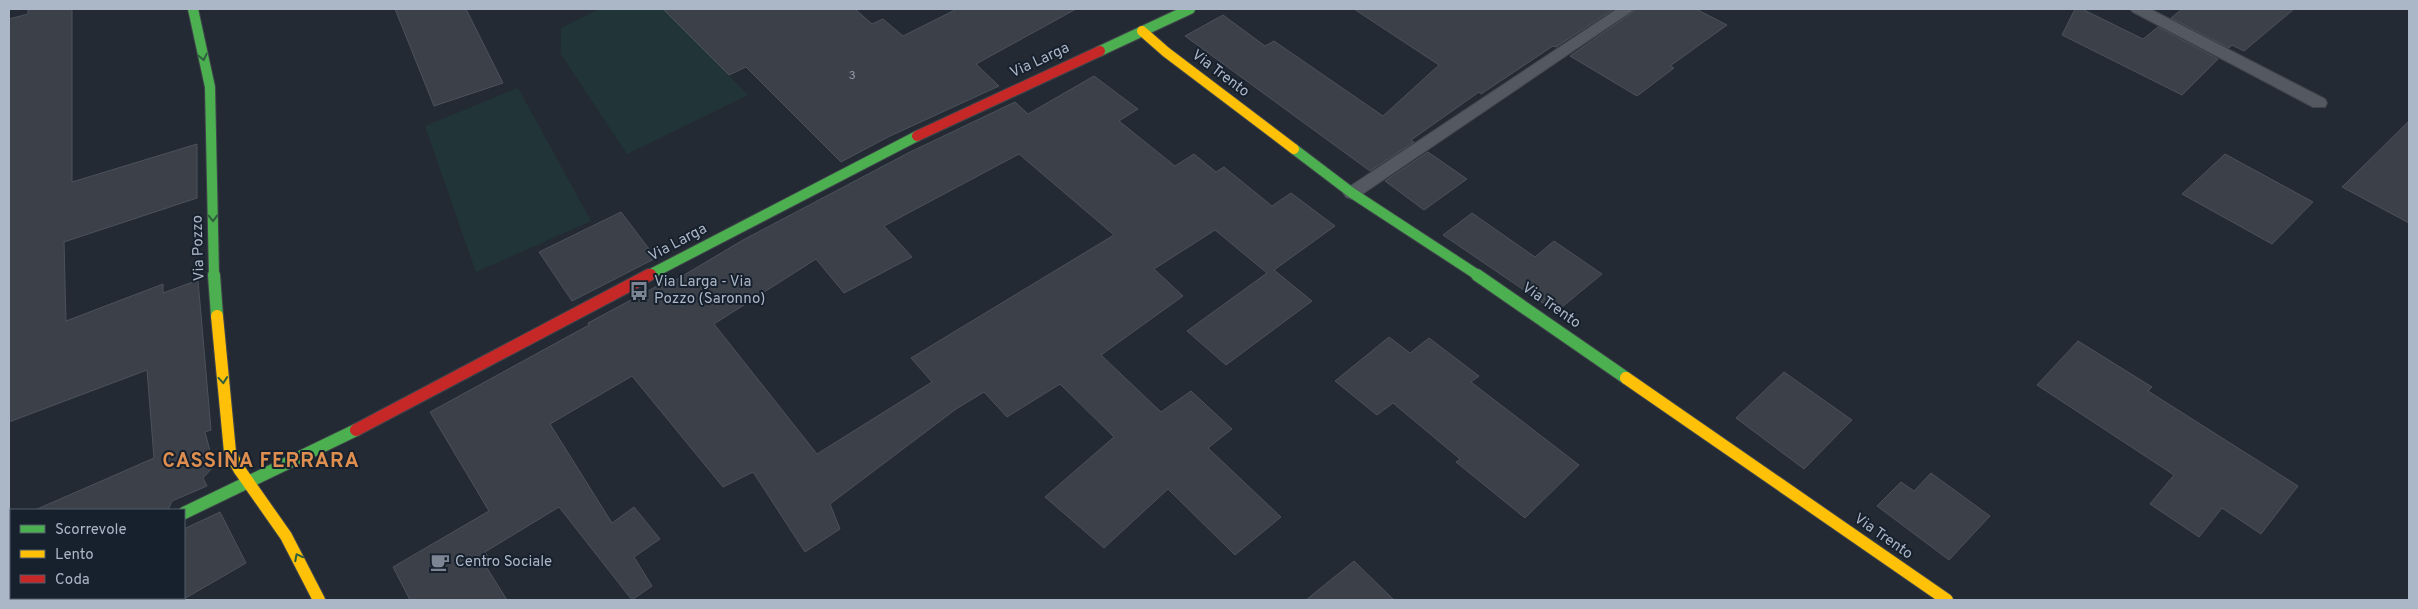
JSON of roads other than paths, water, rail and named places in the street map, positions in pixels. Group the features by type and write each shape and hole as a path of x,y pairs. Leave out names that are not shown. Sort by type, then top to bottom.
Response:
{"street":[{"name":"Via Pozzo","path":"193,9 210,87 214,281 230,452 236,468 272,513 293,547 320,600"},
{"name":"Via Larga","path":"185,513 330,443 898,145 1190,9"},
{"name":"Via Trento","path":"1142,31 1166,52 1352,193 1508,295 1948,600"}],"lane":[{"path":"1352,193 1627,9"},
{"path":"2138,9 2319,103"}],"place":[{"name":"Via Larga - Via Pozzo (Saronno)","path":"639,291"},
{"name":"Centro Sociale","path":"440,562"}],"district":[{"name":"CASSINA FERRARA","path":"261,462"}]}
